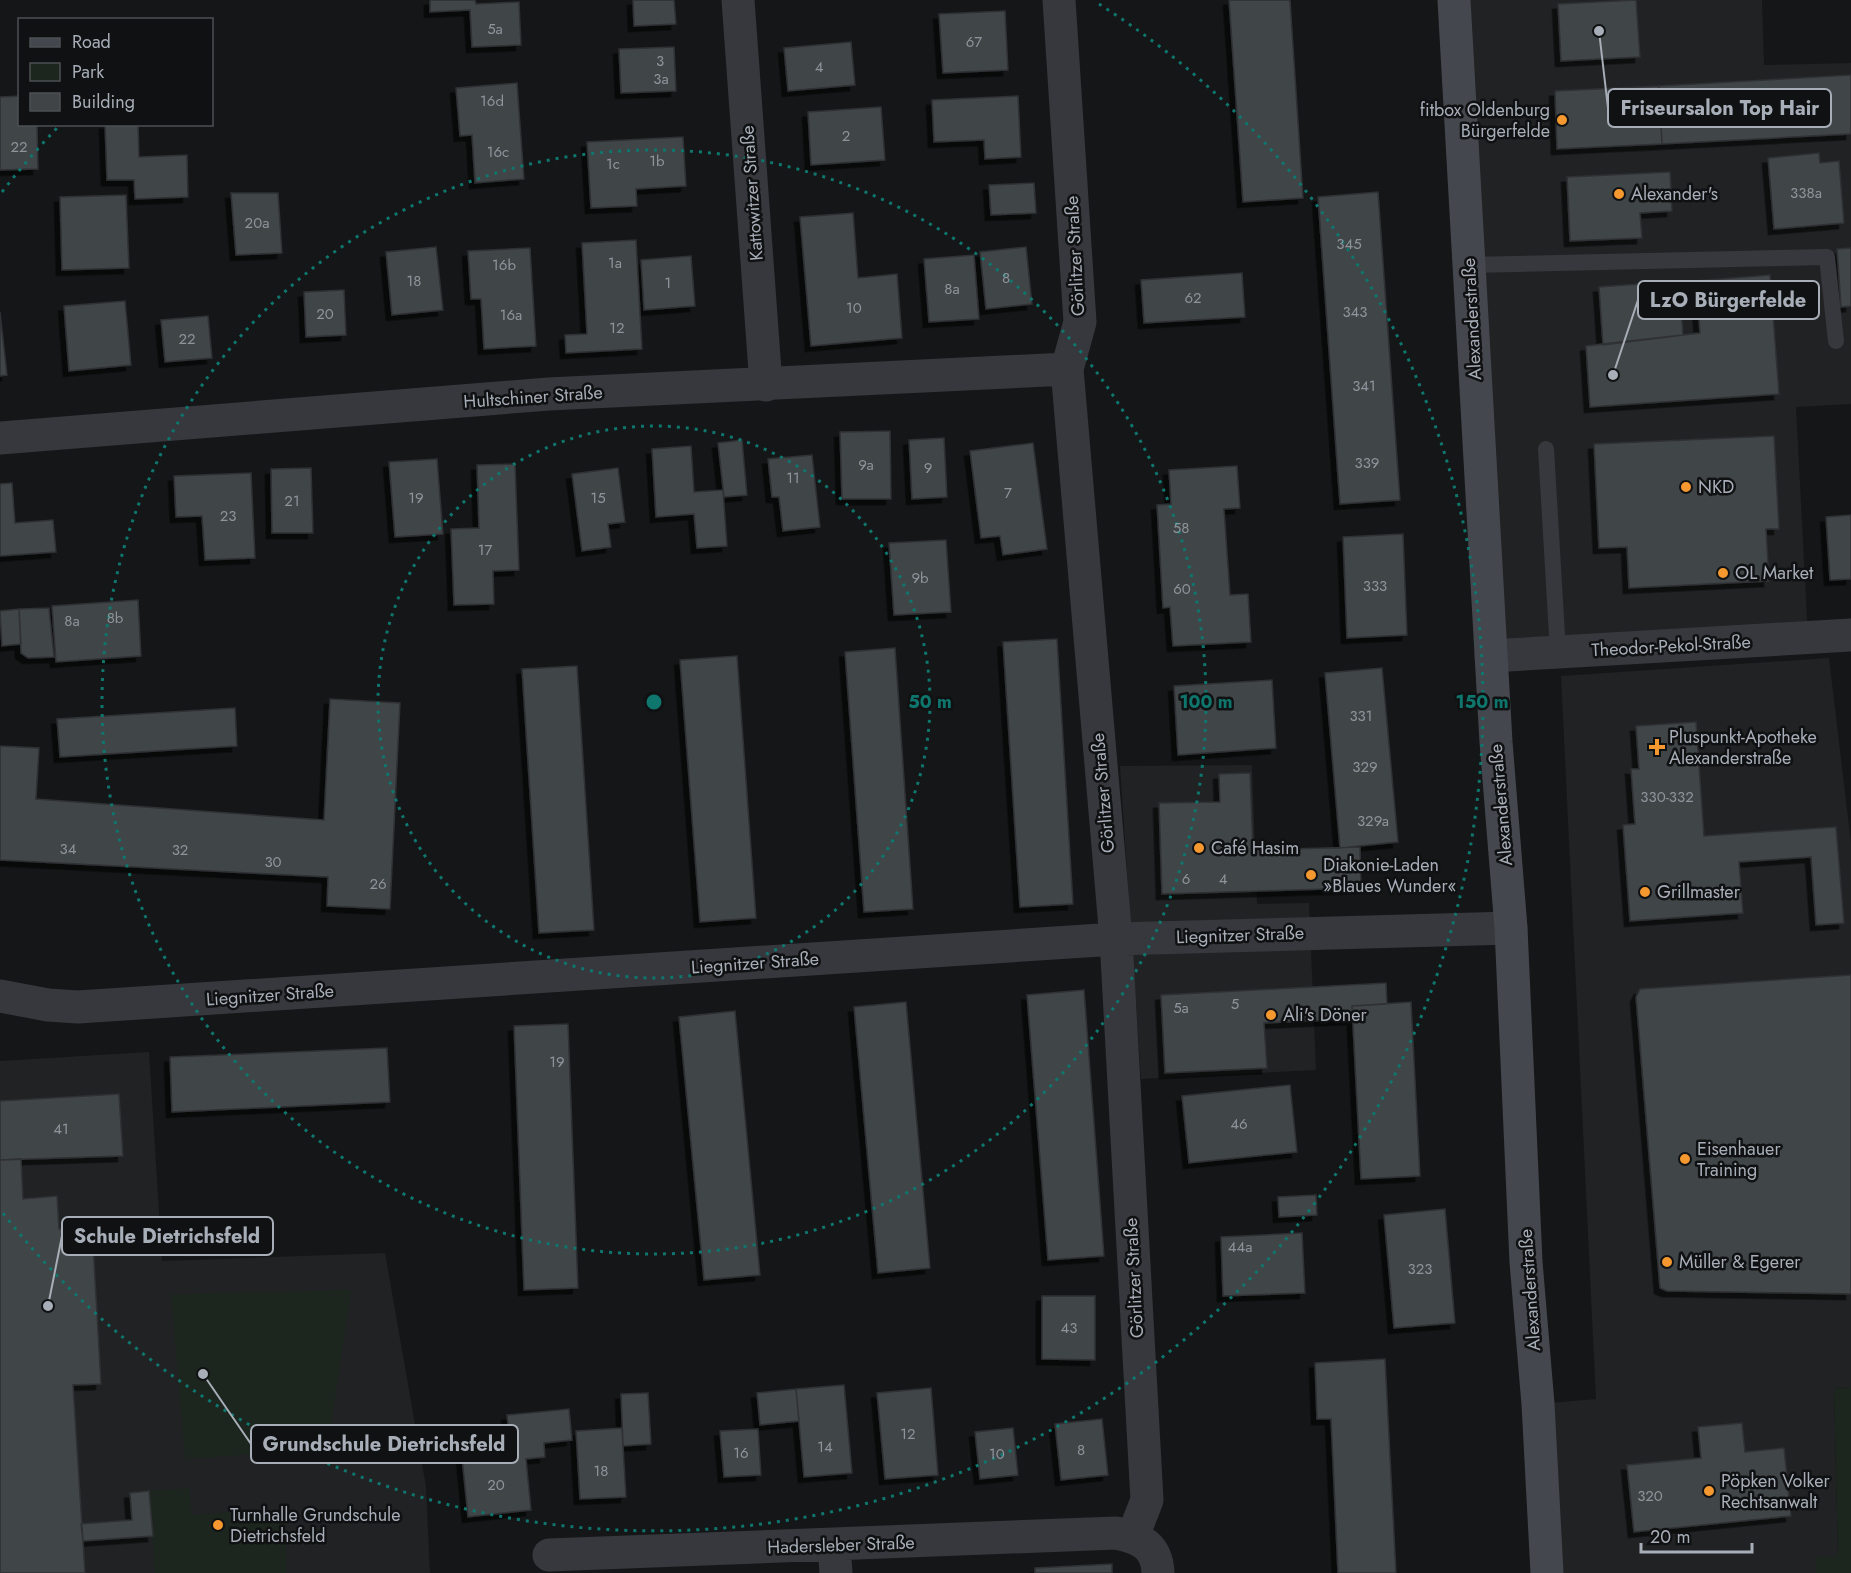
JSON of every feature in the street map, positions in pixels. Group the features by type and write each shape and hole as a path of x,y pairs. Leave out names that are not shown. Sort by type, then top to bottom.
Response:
{"main road":[{"name":"Alexanderstraße","path":"1454,0 1491,656 1511,928 1526,1262 1539,1412 1547,1573"}],"street":[{"name":"Kattowitzer Straße","path":"738,0 766,385"},
{"name":"Görlitzer Straße","path":"1059,0 1080,322 1067,369 1116,939 1147,1500 1133,1536"},
{"name":"Hultschiner Straße","path":"0,438 549,394 1067,369"},
{"name":"Theodor-Pekol-Straße","path":"1491,656 1851,635"},
{"name":"Liegnitzer Straße","path":"0,996 48,1005 78,1007 1116,939 1511,928"},
{"name":"Hadersleber Straße","path":"549,1555 835,1559 1116,1533 1133,1536"},
{"path":"1133,1536 1146,1542 1155,1553 1158,1573"}],"lane":[{"path":"1468,265 1827,257 1836,341"},
{"path":"1546,449 1558,652"}],"shaded area":[{"path":"1454,0 1762,0 1764,65 1851,63 1851,404 1796,407 1808,638 1491,656"},
{"path":"1829,658 1851,843 1851,1387 1834,1389 1838,1556 1816,1573 1548,1573 1538,1404 1596,1399 1561,676"},
{"path":"1252,765 1257,904 1309,903 1316,1070 1141,1079 1120,766"},
{"path":"149,1052 162,1261 385,1253 426,1487 430,1573 0,1573 0,1061"}],"green space":[{"path":"351,1290 327,1454 274,1460 256,1454 185,1459 171,1294"},
{"path":"1851,1387 1851,1573 1816,1573 1815,1557 1838,1556 1834,1389"},
{"name":"Turnhalle Grundschule Dietrichsfeld","path":"189,1488 192,1515 283,1509 287,1573 155,1573 149,1491"}],"building":[{"path":"430,0 475,0 476,4 519,2 521,45 472,47 470,10 430,12"},
{"path":"633,0 674,0 676,24 634,26"},
{"path":"1229,0 1290,0 1303,198 1243,202"},
{"path":"1636,0 1640,57 1561,61 1558,4"},
{"path":"1005,11 1008,70 943,73 939,14"},
{"path":"851,42 855,85 788,91 784,48"},
{"path":"674,47 676,91 621,93 619,49"},
{"path":"1851,75 1851,134 1662,144 1659,86"},
{"path":"517,83 524,179 475,183 472,135 460,136 456,88"},
{"path":"1659,86 1662,144 1557,149 1555,91"},
{"path":"18,96 18,126 37,126 38,169 0,170 0,97"},
{"path":"1018,96 1021,157 985,159 984,140 934,142 932,100"},
{"path":"881,107 885,160 811,165 808,112"},
{"path":"105,126 138,126 139,157 187,155 188,197 135,199 134,180 107,180"},
{"path":"683,137 686,186 636,189 637,206 591,208 587,142"},
{"path":"1819,153 1820,163 1839,161 1844,223 1774,229 1768,158"},
{"name":"Alexander's","path":"1670,172 1672,211 1640,213 1642,238 1570,241 1567,177"},
{"path":"1034,183 1036,213 991,215 989,185"},
{"path":"1378,192 1400,500 1340,504 1318,197"},
{"path":"231,193 278,193 282,253 236,255"},
{"path":"126,195 129,268 62,270 60,197"},
{"path":"853,213 858,278 897,274 902,338 811,346 800,217"},
{"path":"636,240 642,349 566,353 565,335 587,334 582,243"},
{"path":"436,247 443,310 392,315 386,252"},
{"path":"1026,247 1032,304 986,309 980,252"},
{"path":"530,248 536,346 484,349 481,299 471,299 468,251"},
{"path":"1851,248 1851,306 1841,307 1837,249"},
{"path":"974,255 979,319 929,322 924,259"},
{"path":"691,256 695,306 644,310 641,260"},
{"path":"1242,273 1245,317 1144,323 1141,280"},
{"path":"1770,275 1779,394 1590,407 1586,346 1700,333 1696,281"},
{"path":"1679,281 1683,335 1603,345 1599,287"},
{"path":"344,290 346,335 306,337 304,292"},
{"path":"125,301 131,365 69,371 64,306"},
{"path":"0,312 7,375 0,376"},
{"path":"208,316 212,358 165,362 161,320"},
{"path":"890,431 891,499 842,499 840,432"},
{"name":"NKD","path":"1774,436 1779,529 1766,529 1769,581 1629,588 1627,547 1599,548 1594,444"},
{"path":"944,438 947,497 912,499 909,440"},
{"path":"742,440 747,495 724,497 718,443"},
{"path":"1033,443 1047,549 1003,555 1000,536 981,538 970,451"},
{"path":"691,446 694,492 723,490 727,546 697,548 694,514 656,517 652,449"},
{"path":"812,455 820,527 783,531 779,497 772,497 768,459"},
{"path":"437,459 443,534 395,537 389,462"},
{"path":"515,464 519,570 493,571 494,604 454,605 451,529 479,528 477,465"},
{"path":"1237,466 1240,508 1224,509 1230,595 1248,594 1251,642 1173,646 1170,607 1163,608 1157,505 1171,504 1169,470"},
{"path":"311,468 313,533 272,533 271,469"},
{"path":"618,468 625,522 608,524 611,547 582,551 572,474"},
{"path":"251,473 255,558 205,560 202,516 176,517 174,476"},
{"path":"12,483 15,523 53,520 56,552 0,556 0,484"},
{"path":"1851,515 1851,579 1830,580 1826,517"},
{"path":"1403,534 1407,635 1347,638 1343,537"},
{"path":"946,540 951,612 894,615 889,543"},
{"path":"138,600 141,656 56,662 52,606"},
{"path":"49,608 54,657 28,658 21,653 19,609"},
{"path":"19,609 21,644 2,646 0,611"},
{"path":"1057,639 1073,904 1020,907 1003,642"},
{"path":"895,648 913,909 864,912 845,652"},
{"path":"737,656 756,918 700,922 680,660"},
{"path":"577,666 594,930 539,933 522,669"},
{"path":"1382,668 1398,842 1340,848 1325,673"},
{"path":"1272,680 1276,748 1178,755 1174,686"},
{"path":"330,699 400,703 390,909 327,906 328,877 0,860 0,746 39,748 36,799 324,820"},
{"path":"235,708 237,746 60,757 57,719"},
{"path":"1696,722 1704,836 1836,827 1844,923 1816,925 1811,857 1739,862 1743,913 1630,921 1623,825 1635,824 1631,769 1639,769 1636,726"},
{"path":"1250,773 1253,850 1360,847 1361,888 1162,894 1159,803 1220,802 1219,774"},
{"path":"1851,975 1851,1294 1667,1291 1660,1288 1636,997 1640,989"},
{"path":"1386,983 1387,1004 1352,1006 1353,1019 1264,1023 1267,1068 1165,1073 1161,995"},
{"path":"1084,990 1104,1256 1048,1260 1027,995"},
{"path":"906,1002 930,1268 878,1273 854,1007"},
{"path":"1411,1002 1420,1176 1361,1179 1352,1006"},
{"path":"735,1011 760,1275 704,1280 679,1017"},
{"path":"568,1024 578,1288 524,1290 514,1026"},
{"path":"387,1048 390,1102 172,1112 170,1057"},
{"path":"1290,1085 1297,1152 1189,1163 1182,1096"},
{"path":"119,1094 123,1156 0,1160 0,1101"},
{"path":"21,1159 23,1199 57,1196 59,1229 92,1226 101,1384 73,1385 85,1573 0,1573 0,1160"},
{"path":"1316,1195 1317,1215 1279,1217 1278,1197"},
{"path":"1445,1209 1455,1323 1394,1328 1384,1215"},
{"path":"1302,1233 1305,1293 1223,1296 1221,1237"},
{"path":"1042,1296 1095,1296 1095,1360 1042,1359"},
{"path":"1385,1359 1396,1573 1338,1573 1331,1419 1317,1419 1315,1363"},
{"path":"844,1385 852,1473 804,1477 796,1389"},
{"path":"931,1388 938,1475 885,1479 877,1393"},
{"path":"796,1389 799,1421 760,1425 757,1393"},
{"path":"648,1393 651,1444 623,1446 621,1394"},
{"path":"569,1409 572,1440 544,1443 545,1457 526,1459 531,1510 468,1517 462,1457 511,1452 507,1415"},
{"path":"1102,1419 1108,1475 1061,1480 1055,1424"},
{"name":"Pöpken Volker Rechtsanwalt","path":"1742,1423 1745,1452 1784,1448 1791,1516 1634,1532 1627,1465 1701,1458 1698,1427"},
{"path":"622,1428 626,1497 580,1499 576,1431"},
{"path":"1013,1428 1018,1475 980,1479 975,1432"},
{"path":"758,1429 761,1475 724,1477 720,1431"},
{"path":"149,1491 153,1536 83,1541 81,1524 132,1520 130,1493"},
{"path":"1112,1564 1112,1573 1035,1573 1035,1568"}],"place":[{"name":"Friseursalon Top Hair","path":"1599,31"},
{"name":"fitbox Oldenburg Bürgerfelde","path":"1562,120"},
{"name":"Alexander's","path":"1619,194"},
{"name":"LzO Bürgerfelde","path":"1613,375"},
{"name":"NKD","path":"1686,487"},
{"name":"OL Market","path":"1723,573"},
{"name":"Pluspunkt-Apotheke Alexanderstraße","path":"1657,747"},
{"name":"Café Hasim","path":"1199,848"},
{"name":"Diakonie-Laden »Blaues Wunder«","path":"1311,875"},
{"name":"Grillmaster","path":"1645,892"},
{"name":"Ali's Döner","path":"1271,1015"},
{"name":"Eisenhauer Training","path":"1685,1159"},
{"name":"Müller & Egerer","path":"1667,1262"},
{"name":"Schule Dietrichsfeld","path":"48,1306"},
{"name":"Grundschule Dietrichsfeld","path":"203,1374"},
{"name":"Pöpken Volker Rechtsanwalt","path":"1709,1491"},
{"name":"Turnhalle Grundschule Dietrichsfeld","path":"218,1525"}]}
